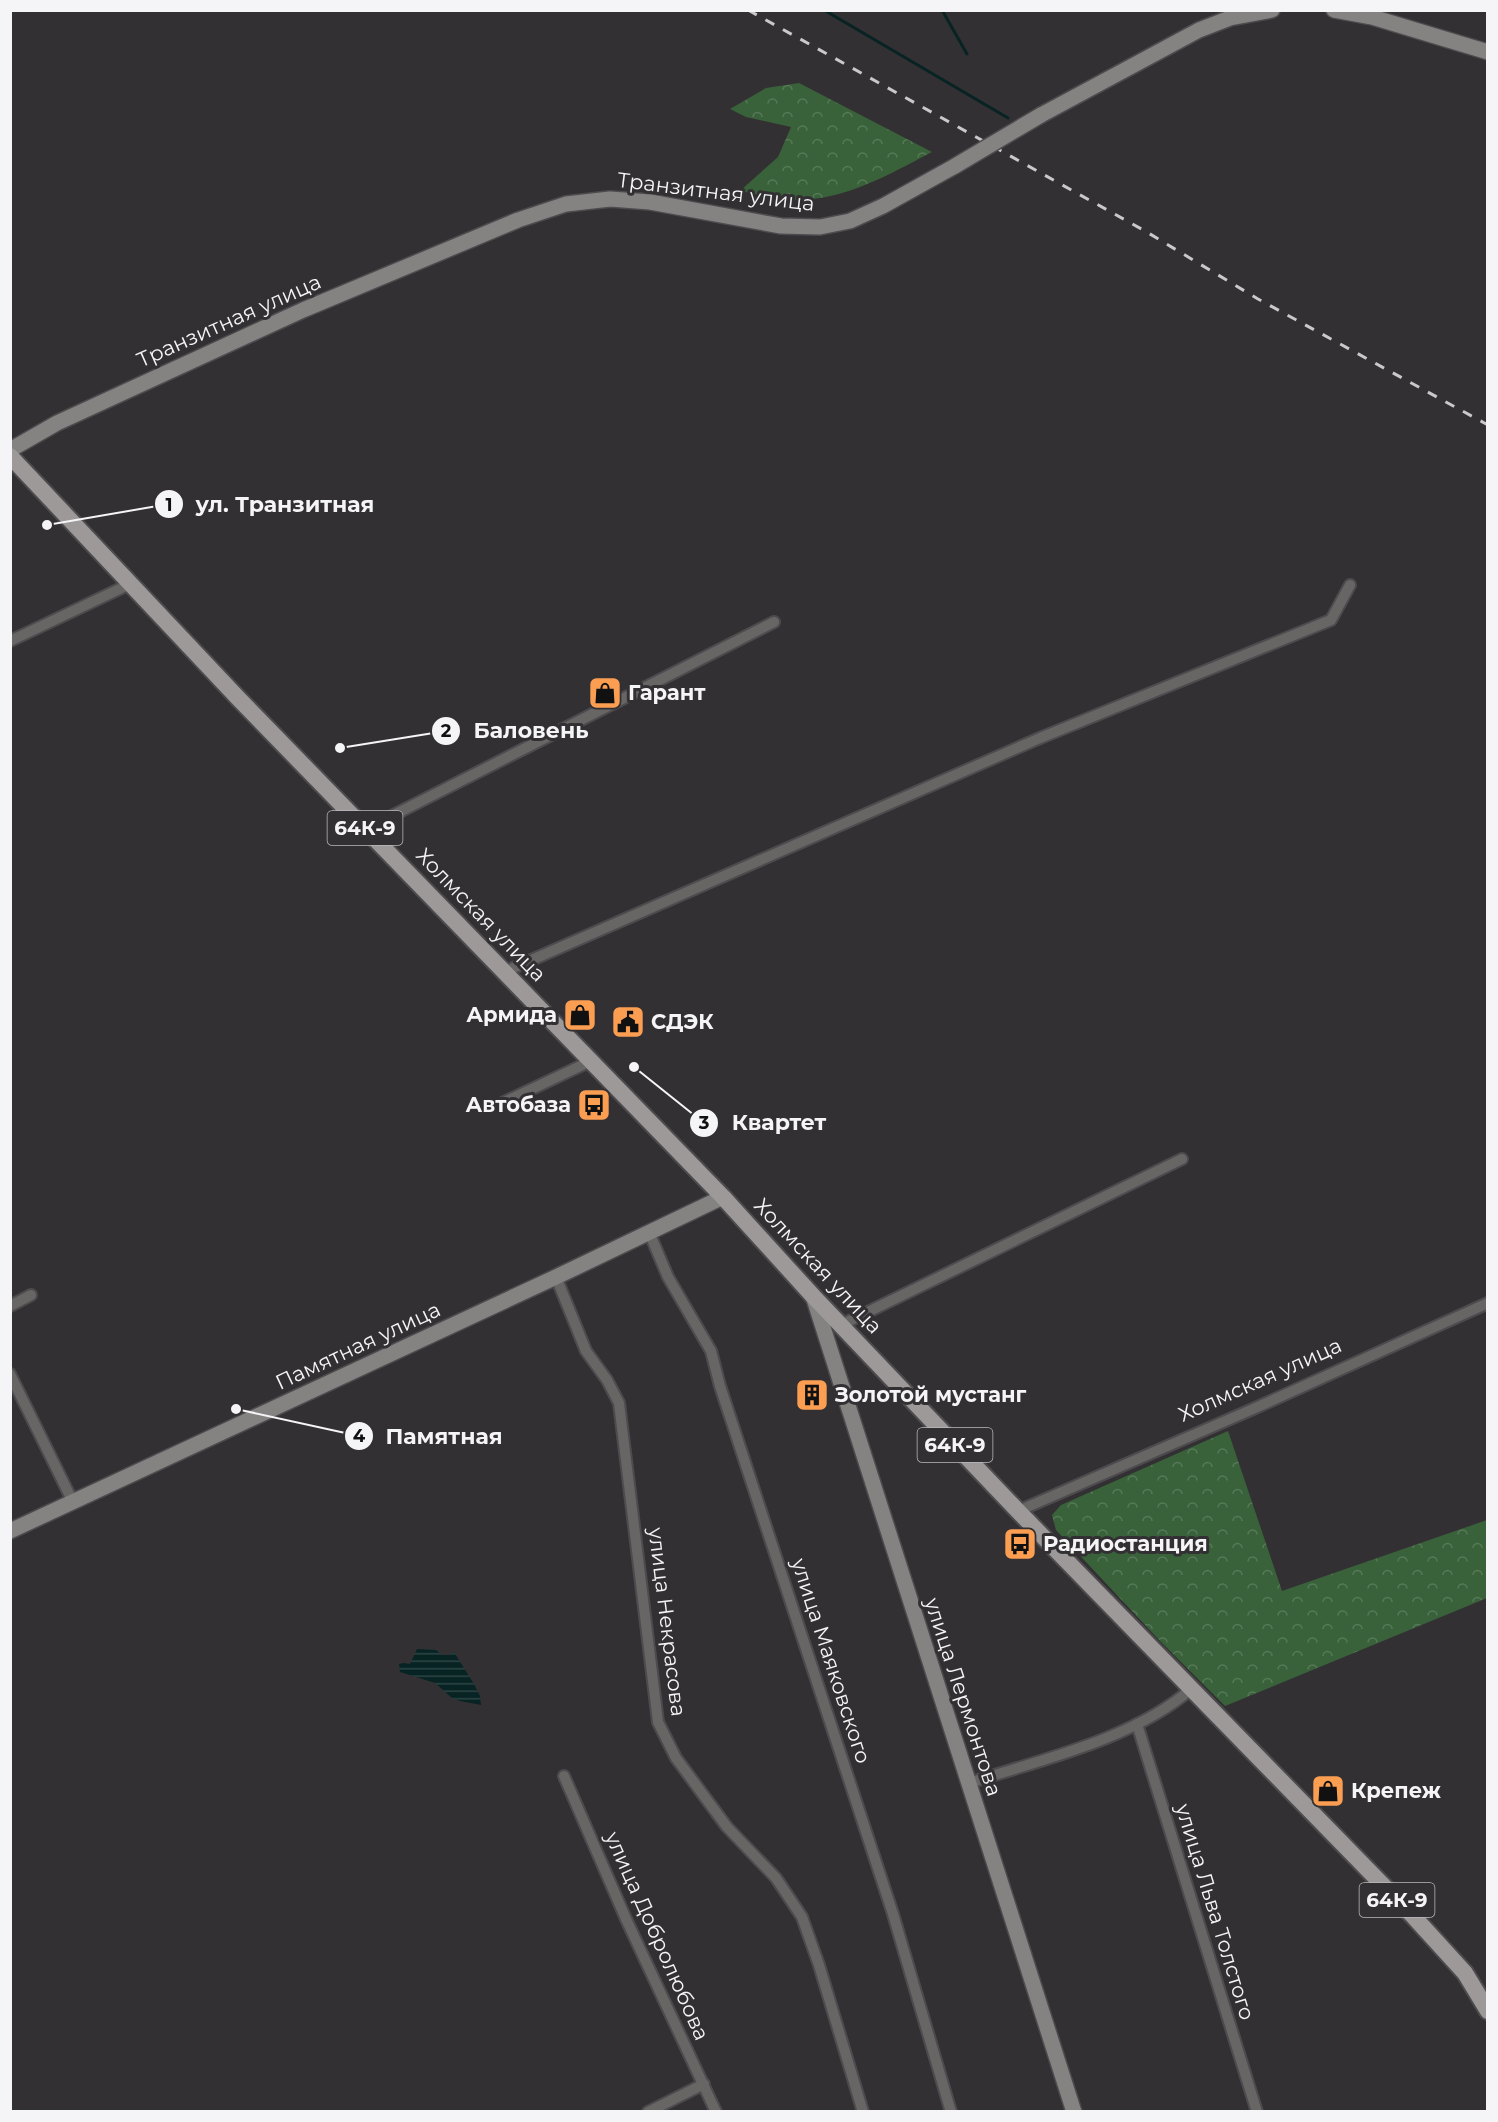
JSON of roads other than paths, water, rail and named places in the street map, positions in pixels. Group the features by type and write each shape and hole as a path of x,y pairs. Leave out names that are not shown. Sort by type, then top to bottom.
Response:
{"main road":[{"name":"Холмская улица","path":"10,456 130,584 723,1197 813,1296 1018,1511 1414,1917 1465,1973 1488,2011"}],"street":[{"name":"Транзитная улица","path":"10,450 57,423 303,310 518,220 566,204 610,199 650,202 781,226 820,227 850,221 883,206 1041,115 1199,30 1230,18 1272,10"},
{"path":"1334,10 1372,17 1488,52"},
{"path":"10,641 130,584"},
{"path":"504,972 1040,738 1331,620 1350,585"},
{"path":"366,829 774,622"},
{"path":"498,1105 591,1061"},
{"path":"841,1325 1182,1159"},
{"name":"Памятная улица","path":"10,1531 723,1197"},
{"name":"улица Маяковского","path":"649,1232 668,1277 711,1351 720,1386 889,1904 951,2112"},
{"name":"улица Некрасова","path":"556,1277 586,1351 608,1380 620,1403 658,1722 675,1758 727,1827 776,1878 802,1917 819,1965 863,2112"},
{"path":"10,1306 31,1295"},
{"name":"улица Лермонтова","path":"813,1296 1074,2112"},
{"name":"Холмская улица","path":"1018,1511 1242,1414 1488,1303"},
{"path":"10,1374 73,1502"},
{"path":"969,1783 1075,1749 1137,1724 1176,1702 1191,1689"},
{"name":"улица Льва Толстого","path":"1137,1724 1257,2112"},
{"name":"улица Добролюбова","path":"564,1776 626,1919 716,2112"},
{"path":"648,2112 704,2084"}],"water":[{"path":"417,1649 436,1650 442,1655 454,1652 474,1684 480,1696 481,1705 452,1698 435,1683 400,1672 399,1664 410,1664"}],"waterway":[{"path":"824,10 1008,118"},
{"path":"942,10 967,54"}],"railway":[{"path":"748,10 1145,231 1258,299 1488,425"}],"place":[{"name":"ул. Транзитная","path":"47,525"},
{"name":"Гарант","path":"605,693"},
{"name":"Баловень","path":"340,748"},
{"name":"Армида","path":"580,1015"},
{"name":"СДЭК","path":"628,1022"},
{"name":"Квартет","path":"634,1067"},
{"name":"Автобаза","path":"594,1105"},
{"name":"Золотой мустанг","path":"812,1395"},
{"name":"Памятная","path":"236,1409"},
{"name":"Радиостанция","path":"1020,1544"},
{"name":"Крепеж","path":"1328,1791"}]}
